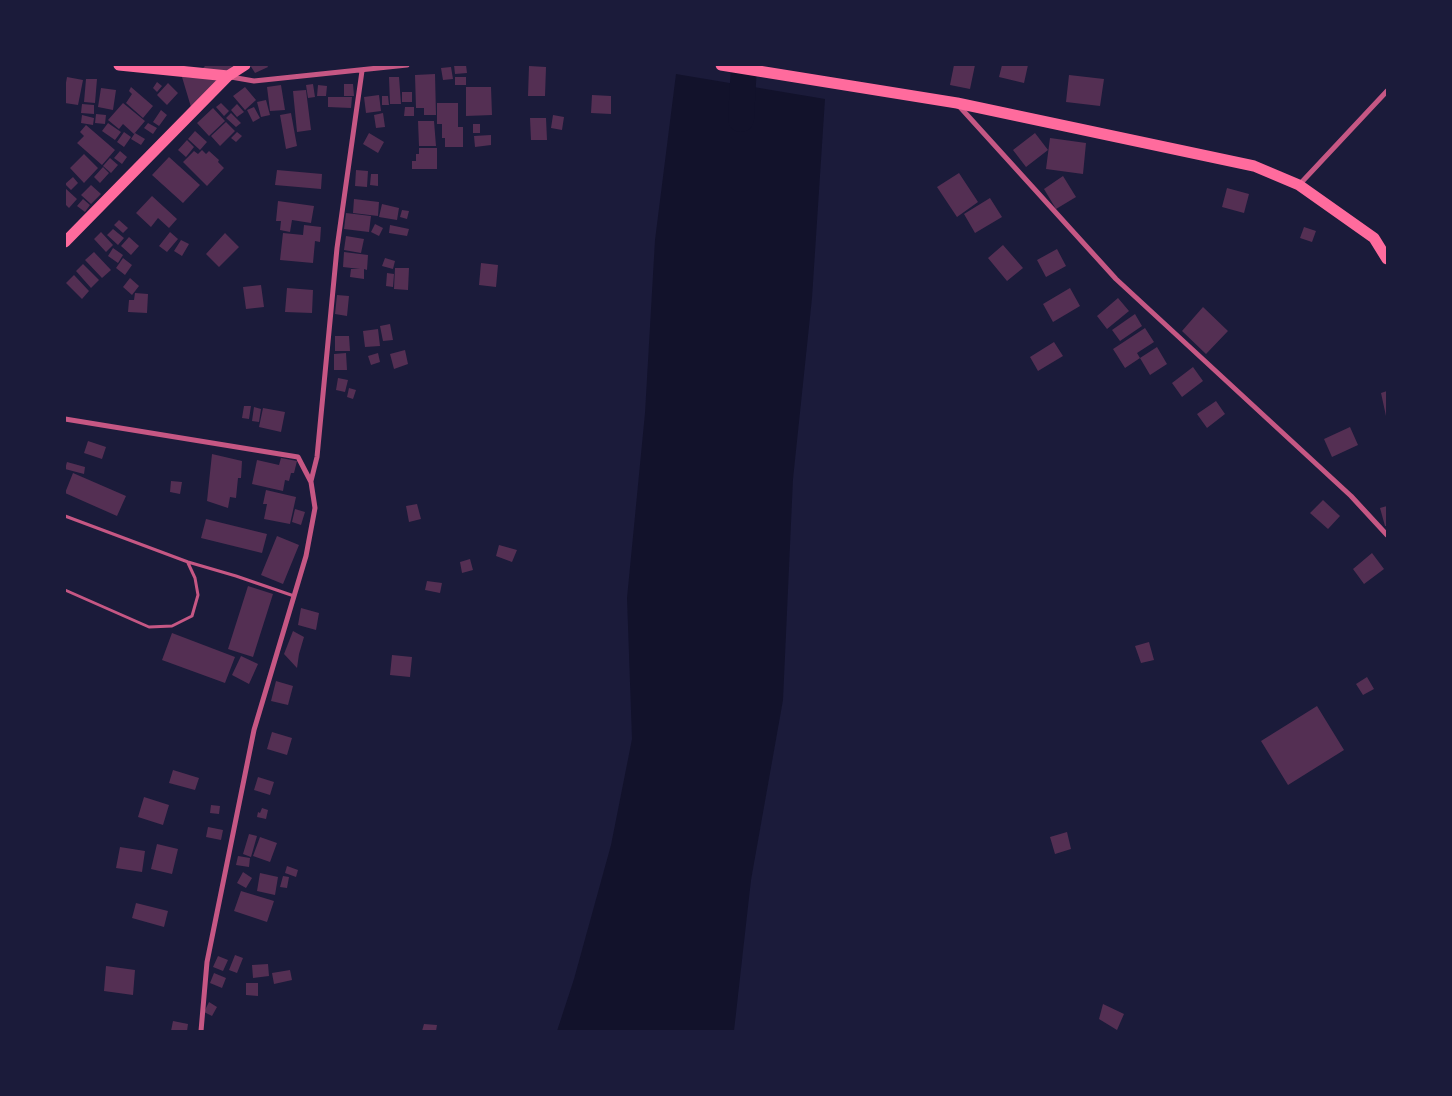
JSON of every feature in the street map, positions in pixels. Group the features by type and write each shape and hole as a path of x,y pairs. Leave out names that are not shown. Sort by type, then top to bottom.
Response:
{"main road":[{"path":"119,65 228,76"},
{"path":"65,242 228,76 245,65"},
{"path":"721,65 958,104 1254,166 1299,185 1374,238 1387,259"}],"street":[{"path":"228,76 254,81 407,65"},
{"path":"311,482 318,456 337,248 362,71"},
{"path":"1299,185 1387,91"},
{"path":"958,104 1116,279 1351,496 1387,535"},
{"path":"65,419 298,457 311,482 315,508 306,556 254,730 207,962 201,1031"}],"lane":[{"path":"65,516 188,562 294,596"},
{"path":"65,590 149,627 172,626 192,616 198,595 195,578 188,562"}],"shaded area":[{"path":"676,74 825,99 812,298 793,479 783,700 751,880 734,1031 557,1031 574,979 611,845 632,739 627,598 645,413 655,240"}],"building":[{"path":"206,65 233,65 227,72 202,69"},
{"path":"250,65 267,65 268,67 255,73"},
{"path":"454,65 466,65 467,73 455,74"},
{"path":"954,65 975,65 970,89 950,85"},
{"path":"1002,65 1028,65 1024,83 999,77"},
{"path":"529,66 546,67 545,96 528,96"},
{"path":"451,67 453,79 443,80 441,68"},
{"path":"435,74 436,115 424,115 424,108 416,108 415,75"},
{"path":"1069,75 1104,79 1100,106 1066,102"},
{"path":"67,77 83,80 78,105 65,103"},
{"path":"182,77 220,79 191,107"},
{"path":"389,77 399,77 401,104 390,104"},
{"path":"455,77 466,77 466,85 455,85"},
{"path":"86,79 97,79 95,103 84,102"},
{"path":"157,82 162,86 157,92 153,88"},
{"path":"168,83 178,93 167,105 157,95"},
{"path":"313,84 315,97 308,98 306,85"},
{"path":"344,84 353,84 354,96 344,96"},
{"path":"281,85 285,110 270,111 267,87"},
{"path":"318,85 327,86 326,96 317,96"},
{"path":"131,87 153,106 143,118 126,103 132,94 129,91"},
{"path":"245,87 256,100 245,110 233,96"},
{"path":"466,87 491,87 492,115 466,116"},
{"path":"101,88 116,90 113,110 98,107"},
{"path":"306,90 311,130 297,132 293,91"},
{"path":"402,92 412,92 412,102 402,102"},
{"path":"379,95 381,111 366,113 364,97"},
{"path":"592,95 611,96 611,114 591,113"},
{"path":"382,96 388,96 389,105 382,105"},
{"path":"328,97 352,97 351,108 328,107"},
{"path":"266,100 270,115 261,117 257,102"},
{"path":"123,103 145,121 134,134 123,124 119,129 108,120"},
{"path":"221,103 229,111 224,116 216,107"},
{"path":"437,103 458,103 458,127 463,127 463,147 445,147 445,138 442,138 442,124 437,124"},
{"path":"82,104 94,105 94,114 81,113"},
{"path":"237,104 244,112 237,117 231,110"},
{"path":"254,107 260,118 253,122 247,110"},
{"path":"405,107 414,107 414,116 404,116"},
{"path":"213,108 225,121 209,136 197,123"},
{"path":"161,110 167,115 159,126 153,122"},
{"path":"231,113 241,123 236,127 226,118"},
{"path":"291,113 297,146 286,149 280,115"},
{"path":"383,113 385,127 376,128 374,115"},
{"path":"96,114 106,115 105,124 95,123"},
{"path":"82,115 94,118 93,125 81,123"},
{"path":"553,115 564,117 562,130 551,128"},
{"path":"530,118 546,118 547,140 531,140"},
{"path":"418,121 434,121 436,146 419,146"},
{"path":"226,122 235,131 220,146 211,136"},
{"path":"108,123 121,132 115,140 102,131"},
{"path":"148,123 157,128 153,134 144,128"},
{"path":"473,124 480,124 480,133 473,133"},
{"path":"86,125 115,150 102,165 77,143 84,136 80,132"},
{"path":"195,131 207,142 200,150 188,139"},
{"path":"124,132 131,137 124,147 117,142"},
{"path":"237,132 242,136 236,142 231,138"},
{"path":"135,133 145,139 141,145 131,139"},
{"path":"369,133 384,142 378,153 363,144"},
{"path":"1035,133 1048,150 1026,167 1013,150"},
{"path":"491,135 491,145 475,147 474,136"},
{"path":"1050,138 1086,143 1083,174 1046,169"},
{"path":"187,140 194,147 186,157 178,150"},
{"path":"419,148 437,148 437,169 412,169 412,161 416,161 416,154 419,154"},
{"path":"202,150 206,154 209,151 219,160 218,162 224,168 207,186 183,162 194,151 198,154"},
{"path":"120,151 127,157 122,164 114,158"},
{"path":"84,154 98,168 84,183 70,168"},
{"path":"169,157 200,185 183,203 152,175"},
{"path":"110,158 118,165 111,173 103,166"},
{"path":"103,167 109,173 100,183 94,177"},
{"path":"277,170 322,174 321,189 275,185"},
{"path":"356,170 368,171 367,187 355,186"},
{"path":"959,173 978,202 957,217 937,187"},
{"path":"371,174 378,174 378,186 370,185"},
{"path":"1063,176 1076,197 1056,209 1044,189"},
{"path":"73,177 78,183 71,190 65,184"},
{"path":"91,185 101,194 91,204 81,195"},
{"path":"65,188 77,199 69,208 65,204"},
{"path":"1227,188 1249,194 1244,213 1222,207"},
{"path":"152,196 177,219 169,228 158,218 151,227 136,213"},
{"path":"990,198 1002,217 975,233 964,214"},
{"path":"83,199 90,205 85,212 77,206"},
{"path":"354,199 379,202 378,216 353,213"},
{"path":"278,201 314,206 311,223 292,220 290,232 280,230 281,221 276,221"},
{"path":"382,204 399,208 397,220 379,217"},
{"path":"402,210 409,211 407,219 400,217"},
{"path":"346,213 371,216 369,232 344,229"},
{"path":"119,220 128,228 123,233 114,225"},
{"path":"375,224 383,228 379,236 371,232"},
{"path":"304,225 321,227 320,242 315,241 313,263 280,260 283,233 303,235"},
{"path":"390,225 409,229 407,236 389,233"},
{"path":"1304,227 1316,231 1312,242 1300,238"},
{"path":"113,229 124,238 118,245 107,235"},
{"path":"101,232 113,245 106,252 94,239"},
{"path":"170,232 178,239 167,252 159,246"},
{"path":"225,233 239,247 219,267 206,254"},
{"path":"346,236 364,239 361,253 344,250"},
{"path":"129,237 139,246 131,255 121,246"},
{"path":"181,240 189,244 182,256 174,251"},
{"path":"1003,245 1023,268 1007,281 988,258"},
{"path":"113,248 123,255 118,263 108,256"},
{"path":"1057,249 1066,266 1046,277 1037,260"},
{"path":"94,252 111,270 102,278 85,260"},
{"path":"344,252 368,255 367,270 364,269 364,279 350,277 351,269 360,269 343,267"},
{"path":"123,258 132,265 125,275 116,268"},
{"path":"385,258 395,261 393,269 382,266"},
{"path":"481,263 498,265 496,287 479,285"},
{"path":"83,264 99,280 91,288 76,271"},
{"path":"395,268 409,268 408,290 394,289"},
{"path":"387,273 394,274 393,287 386,286"},
{"path":"74,275 89,291 82,299 66,283"},
{"path":"130,278 139,286 132,295 123,287"},
{"path":"261,285 264,307 246,309 243,287"},
{"path":"287,288 313,290 312,313 285,312"},
{"path":"1070,288 1080,306 1053,322 1043,304"},
{"path":"135,293 148,294 147,313 128,312 129,300 134,300"},
{"path":"337,295 349,296 347,316 335,314"},
{"path":"1118,298 1129,311 1107,329 1097,316"},
{"path":"1203,307 1228,331 1206,354 1182,331"},
{"path":"1135,314 1142,326 1120,341 1112,330"},
{"path":"390,324 393,340 383,341 380,326"},
{"path":"1145,328 1154,342 1137,353 1140,358 1125,368 1113,349"},
{"path":"378,329 380,346 365,347 363,331"},
{"path":"335,336 349,336 350,351 335,351"},
{"path":"1054,342 1063,356 1038,371 1030,357"},
{"path":"1157,347 1167,364 1150,375 1140,358"},
{"path":"405,350 408,364 394,369 390,354"},
{"path":"346,353 347,370 334,370 334,354"},
{"path":"378,353 380,362 371,365 368,356"},
{"path":"1193,367 1203,381 1182,397 1172,383"},
{"path":"338,378 348,380 345,392 336,390"},
{"path":"349,388 356,390 353,399 347,397"},
{"path":"1387,391 1387,416 1386,416 1381,393"},
{"path":"1216,401 1225,414 1207,428 1197,414"},
{"path":"244,406 251,406 249,419 242,418"},
{"path":"254,407 261,409 259,422 252,421"},
{"path":"263,408 285,412 281,432 259,427"},
{"path":"1350,427 1358,445 1332,457 1324,439"},
{"path":"88,441 106,447 102,459 84,453"},
{"path":"212,454 242,461 241,478 238,478 236,498 230,497 228,508 207,501"},
{"path":"281,458 297,461 294,473 291,473 289,481 285,480 283,491 252,484 257,460 279,465"},
{"path":"67,462 85,467 84,474 65,469"},
{"path":"73,473 126,496 117,516 65,493"},
{"path":"171,481 182,482 180,494 170,492"},
{"path":"266,490 296,497 290,524 264,519 267,504 263,504"},
{"path":"1323,500 1340,516 1328,529 1310,513"},
{"path":"417,504 421,519 409,522 406,506"},
{"path":"1387,506 1387,526 1385,526 1380,508"},
{"path":"295,509 305,512 301,525 292,522"},
{"path":"206,519 267,534 262,553 201,538"},
{"path":"277,536 299,545 283,584 261,575"},
{"path":"499,545 517,550 512,562 496,556"},
{"path":"1372,553 1384,569 1364,584 1353,569"},
{"path":"470,559 473,570 462,573 460,562"},
{"path":"427,581 442,583 440,593 425,590"},
{"path":"248,586 273,594 253,657 228,649"},
{"path":"301,608 319,613 316,630 298,625"},
{"path":"293,631 304,637 297,668 284,654"},
{"path":"172,633 235,657 225,683 162,660"},
{"path":"1149,642 1154,660 1141,663 1135,646"},
{"path":"392,655 412,657 410,677 390,675"},
{"path":"241,656 258,664 249,684 232,675"},
{"path":"1367,677 1374,689 1363,695 1356,684"},
{"path":"276,681 293,686 288,705 271,701"},
{"path":"1317,706 1344,750 1288,785 1261,741"},
{"path":"272,732 292,738 287,755 267,749"},
{"path":"173,770 199,778 195,790 169,783"},
{"path":"258,777 274,782 270,795 254,790"},
{"path":"144,797 169,805 163,825 138,817"},
{"path":"211,805 220,806 219,814 210,813"},
{"path":"262,808 268,810 266,819 257,817 258,812 260,813"},
{"path":"208,827 223,830 221,840 206,837"},
{"path":"1067,832 1071,849 1055,854 1050,837"},
{"path":"249,834 257,836 251,857 243,854"},
{"path":"260,837 277,843 270,862 253,856"},
{"path":"157,844 178,849 172,874 151,869"},
{"path":"120,847 145,851 142,872 116,868"},
{"path":"238,856 250,858 249,867 236,865"},
{"path":"287,866 298,870 296,877 285,873"},
{"path":"243,872 252,878 246,888 237,883"},
{"path":"260,873 278,877 275,895 257,891"},
{"path":"283,876 289,877 287,888 280,887"},
{"path":"241,891 274,901 267,922 234,911"},
{"path":"136,903 168,911 164,927 132,918"},
{"path":"235,955 243,958 237,973 229,970"},
{"path":"218,956 228,960 223,971 213,967"},
{"path":"268,964 269,976 253,978 252,965"},
{"path":"106,966 135,970 133,995 104,991"},
{"path":"290,970 292,980 274,984 272,973"},
{"path":"214,973 226,978 222,988 210,983"},
{"path":"246,983 258,983 258,996 246,995"},
{"path":"209,1002 217,1007 212,1016 204,1012"},
{"path":"1103,1004 1124,1014 1117,1030 1099,1019"},
{"path":"173,1021 188,1024 187,1031 171,1031"},
{"path":"424,1024 437,1025 436,1031 422,1031"}],"waterway":[{"path":"741,119 744,65"}]}
